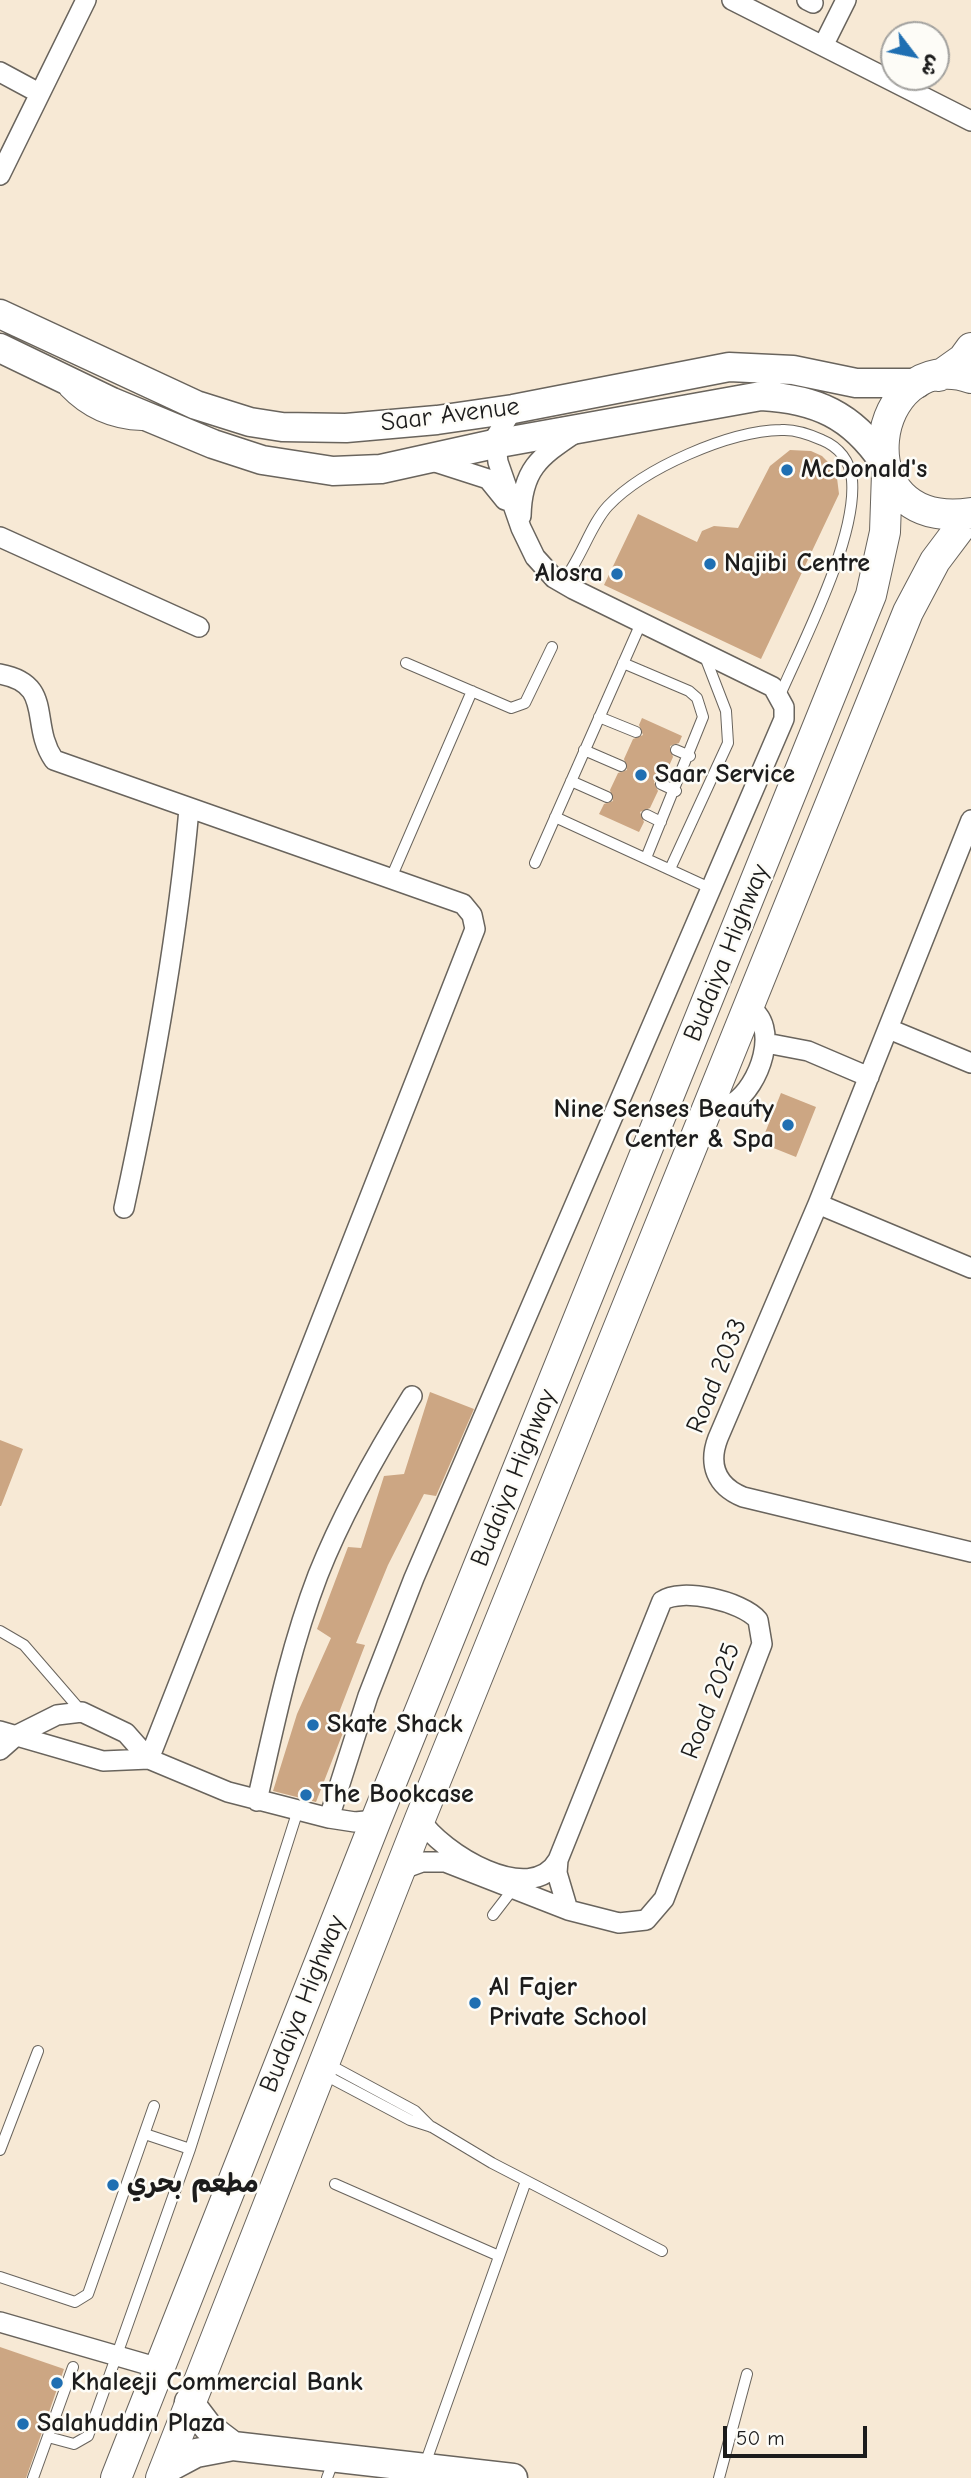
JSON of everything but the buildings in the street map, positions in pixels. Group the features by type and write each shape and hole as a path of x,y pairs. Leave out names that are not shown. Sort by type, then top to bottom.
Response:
{"main road":[{"path":"929,379 963,359 971,348"},
{"path":"929,379 971,378"},
{"name":"Budaiya Highway","path":"116,2478 376,1820 871,596 885,533 882,438 888,416 900,397 929,379"},
{"path":"885,467 898,491 913,504 931,513 951,516 971,513"},
{"name":"Budaiya Highway","path":"162,2474 420,1819 908,612 935,561 971,513"}],"street":[{"path":"0,175 86,0"},
{"path":"732,0 971,121"},
{"path":"823,46 846,0"},
{"path":"0,72 39,93"},
{"name":"Saar Avenue","path":"0,314 197,405 250,422 294,428 346,428 437,420 513,409 729,367 793,370 856,383 929,379"},
{"name":"Saar Avenue","path":"0,348 167,425 235,452 310,469 361,471 761,396 790,398 818,405 846,420 868,438 885,467"},
{"path":"513,409 494,444 521,528"},
{"path":"521,528 522,497 530,471 548,451 580,429"},
{"path":"330,1818 368,1696 414,1578 780,730 785,707 780,695 763,681 562,583 535,557 496,486 488,479 428,460"},
{"path":"0,537 199,627"},
{"path":"0,674 18,678 31,687 38,699 44,746 54,760 463,904 472,915 475,929 149,1759"},
{"path":"124,1208 164,1010 180,910 189,809"},
{"name":"Road 2033","path":"969,1545 743,1497 732,1492 716,1474 713,1462 718,1438 889,1029 963,862 971,820"},
{"path":"709,1104 725,1105 740,1098 750,1086 766,1043 764,1022 748,1007"},
{"path":"889,1029 971,1063"},
{"path":"766,1043 808,1051 869,1077"},
{"path":"818,1204 971,1268"},
{"path":"257,1801 296,1640 318,1576 344,1514 412,1396"},
{"name":"Road 2025","path":"400,1870 422,1862 445,1862 568,1910 628,1925 646,1920 660,1907 762,1644 761,1627 752,1613 738,1606 683,1593 668,1597 656,1608 558,1860 558,1880 568,1910"},
{"path":"0,1750 8,1733 57,1715 82,1712 126,1733 149,1759"},
{"path":"8,1733 103,1761 149,1759 257,1801 355,1822 376,1820"},
{"path":"420,1819 433,1838 450,1852 517,1879 540,1878 553,1869 558,1860"},
{"path":"0,2322 116,2358 159,2368"},
{"path":"189,2402 208,2427 233,2446"},
{"path":"162,2474 197,2453 233,2446 330,2468 424,2468 513,2478"}],"lane":[{"path":"562,583 578,562 600,515 618,497 647,477 697,452 764,432 794,430 830,443 849,464 852,496 842,539 780,695"},
{"path":"535,863 640,622"},
{"path":"405,663 511,708 525,703 552,647"},
{"path":"670,869 728,743 726,711 702,651"},
{"path":"623,663 689,691 696,698 703,717 690,757 646,858"},
{"path":"391,878 472,691"},
{"path":"599,717 636,732"},
{"path":"584,750 621,766"},
{"path":"676,750 690,757"},
{"path":"571,782 607,797"},
{"path":"661,784 676,791"},
{"path":"647,815 661,822"},
{"path":"555,817 712,889"},
{"path":"0,1631 24,1645 82,1712"},
{"path":"48,2437 74,2444 88,2436 190,2149 298,1810"},
{"path":"493,1915 513,1889"},
{"path":"0,2150 38,2051"},
{"path":"321,2067 410,2120 432,2127 662,2251"},
{"path":"0,2277 75,2302 88,2294 154,2106"},
{"path":"145,2134 190,2149"},
{"path":"424,2468 526,2180"},
{"path":"335,2184 499,2256"},
{"path":"33,2478 73,2367"},
{"path":"719,2478 747,2374"}],"place":[{"name":"McDonald's","path":"787,470"},
{"name":"Najibi Centre","path":"710,564"},
{"name":"Alosra","path":"617,574"},
{"name":"Saar Service","path":"641,775"},
{"name":"Nine Senses Beauty Center & Spa","path":"788,1125"},
{"name":"Skate Shack","path":"313,1725"},
{"name":"The Bookcase","path":"306,1795"},
{"name":"Al Fajer Private School","path":"475,2003"},
{"name":"مطعم بحري","path":"113,2185"},
{"name":"Khaleeji Commercial Bank","path":"57,2383"},
{"name":"Salahuddin Plaza","path":"23,2424"}]}
